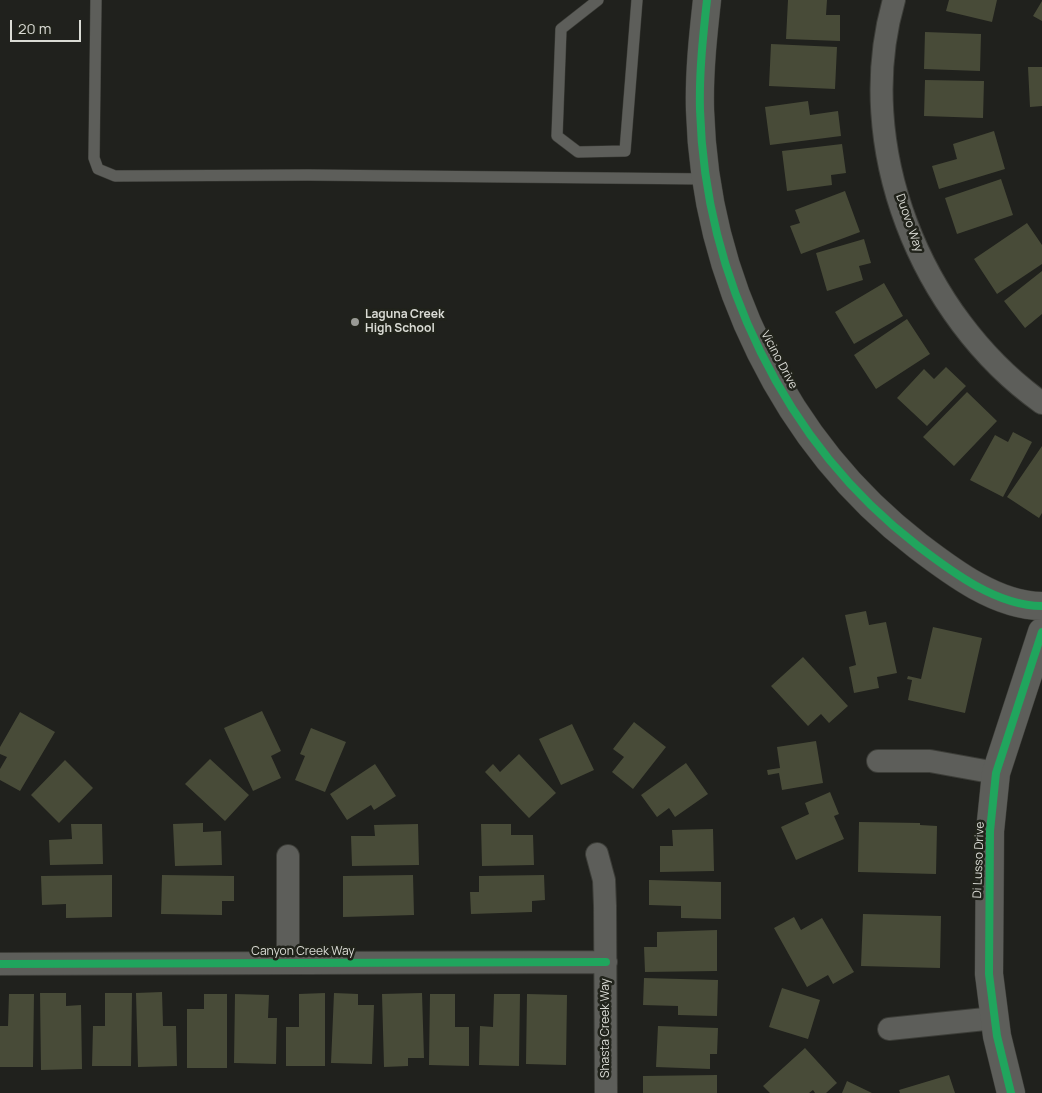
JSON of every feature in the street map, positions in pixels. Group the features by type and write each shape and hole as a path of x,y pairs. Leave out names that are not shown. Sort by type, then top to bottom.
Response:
{"street":[{"name":"Vicino Drive","path":"707,0 702,46 700,110 707,179 716,230 744,316 774,378 802,422 838,470 903,534 950,571 997,595 1029,606 1042,606"},
{"name":"Duovo Way","path":"894,0 888,22 880,90 884,141 902,206 916,246 943,299 973,340 990,359 1042,403"},
{"name":"Di Lusso Drive","path":"1011,1093 995,1018 989,974 990,831 996,773 1042,632"},
{"path":"878,761 930,760 996,773"},
{"path":"597,854 604,880 606,962"},
{"name":"Canyon Creek Way","path":"288,856 288,963"},
{"name":"Canyon Creek Way","path":"0,964 606,962"},
{"name":"Shasta Creek Way","path":"606,962 606,1093"},
{"path":"889,1029 995,1018"}],"lane":[{"path":"96,0 94,158 98,170 115,176 308,175 707,179"},
{"path":"598,0 561,30 557,136 578,152 625,151 636,0"}],"building":[{"path":"788,0 827,0 826,15 840,15 840,41 786,39"},
{"path":"949,0 997,0 992,22 946,11"},
{"path":"1042,1 1042,21 1033,16"},
{"path":"925,32 981,34 980,71 924,69"},
{"path":"771,44 837,47 835,89 769,86"},
{"path":"1028,67 1042,67 1042,106 1030,107"},
{"path":"925,80 984,81 983,118 924,116"},
{"path":"808,101 810,115 838,111 841,136 770,145 765,107"},
{"path":"994,131 1005,169 939,189 932,166 957,159 953,144"},
{"path":"842,144 846,173 831,175 832,185 787,191 782,151"},
{"path":"1001,179 1013,215 957,234 945,198"},
{"path":"845,191 860,232 801,254 790,226 800,223 795,210"},
{"path":"1027,223 1042,245 1042,264 997,294 974,259"},
{"path":"864,239 871,263 859,266 863,280 827,291 816,253"},
{"path":"1042,271 1042,314 1025,328 1004,301"},
{"path":"884,283 903,316 854,344 835,312"},
{"path":"907,319 930,354 876,389 854,355"},
{"path":"946,367 966,386 927,426 897,398 924,369 934,379"},
{"path":"967,392 997,421 954,466 923,437"},
{"path":"1013,432 1032,442 1003,497 970,480 995,435 1008,442"},
{"path":"1042,446 1042,513 1039,518 1007,497"},
{"path":"866,611 869,625 886,622 897,673 877,677 879,688 854,693 849,667 856,665 845,615"},
{"path":"933,627 982,638 965,713 908,700 912,680 907,679 908,676 921,679"},
{"path":"803,657 848,706 829,723 821,714 808,726 771,686"},
{"path":"262,711 281,751 271,756 281,778 253,791 224,728"},
{"path":"20,712 55,732 20,791 0,780 0,769 7,757 0,754 0,747"},
{"path":"634,722 666,747 633,789 612,772 624,757 613,749"},
{"path":"572,724 594,770 561,785 539,739"},
{"path":"311,728 346,742 325,792 295,780 305,756 300,754"},
{"path":"816,741 823,783 782,790 779,773 768,775 767,770 780,768 777,747"},
{"path":"519,754 556,793 529,818 485,772 493,764 500,772"},
{"path":"210,759 249,795 225,821 185,784"},
{"path":"65,760 93,788 59,823 31,795"},
{"path":"686,763 708,794 675,817 669,808 657,817 641,795"},
{"path":"375,764 396,796 374,810 371,805 347,820 330,794"},
{"path":"830,792 839,814 834,816 844,839 796,860 781,827 809,814 805,803"},
{"path":"859,822 920,823 920,825 937,826 936,874 858,872"},
{"path":"203,823 203,832 221,831 222,865 175,866 173,824"},
{"path":"71,824 102,824 103,864 50,865 49,840 72,839"},
{"path":"418,824 419,865 352,866 351,836 375,836 374,825"},
{"path":"481,824 511,824 511,835 533,835 534,865 482,866"},
{"path":"713,829 714,871 660,872 660,846 673,846 672,830"},
{"path":"112,875 112,917 66,918 66,904 42,905 41,876"},
{"path":"162,875 234,876 234,901 222,901 222,915 161,914"},
{"path":"413,875 414,915 343,917 343,876"},
{"path":"544,875 545,900 532,901 532,912 471,914 470,892 479,892 479,876"},
{"path":"649,880 721,882 721,919 681,918 681,906 649,905"},
{"path":"863,914 941,916 940,968 861,966"},
{"path":"794,917 801,930 822,918 854,972 833,984 828,975 807,987 774,928"},
{"path":"717,930 717,971 645,972 644,947 657,947 657,932"},
{"path":"644,978 718,980 717,1016 678,1015 678,1006 643,1005"},
{"path":"782,988 820,1000 808,1039 769,1027"},
{"path":"162,992 163,1026 176,1026 177,1066 138,1067 136,993"},
{"path":"40,993 66,993 66,1006 81,1005 82,1069 41,1070"},
{"path":"105,993 132,993 131,1066 92,1066 93,1026 105,1026"},
{"path":"325,993 325,1066 286,1066 286,1027 299,1027 299,994"},
{"path":"334,993 358,994 358,1005 374,1005 372,1064 331,1063"},
{"path":"422,993 424,1058 408,1058 408,1066 384,1067 382,994"},
{"path":"9,994 34,994 33,1067 0,1067 0,1026 8,1026"},
{"path":"204,994 227,994 227,1068 187,1068 187,1009 204,1009"},
{"path":"235,994 269,995 268,1018 277,1018 276,1064 234,1063"},
{"path":"430,994 455,994 455,1027 469,1027 469,1066 429,1065"},
{"path":"494,994 520,994 519,1066 479,1065 480,1026 493,1027"},
{"path":"527,994 567,995 566,1065 526,1064"},
{"path":"658,1026 718,1028 717,1054 710,1054 710,1069 656,1067"},
{"path":"805,1048 837,1083 826,1093 815,1093 813,1090 809,1093 770,1093 763,1086"},
{"path":"717,1075 717,1093 643,1093 643,1076"},
{"path":"949,1075 955,1093 900,1093 899,1090"},
{"path":"847,1081 872,1093 842,1093"}],"cycle path":[{"path":"707,0 700,110 705,172 717,234 736,294 761,352 791,407 828,458 870,505 918,546 960,576 992,594 1008,600 1042,606"},
{"path":"1011,1093 997,1036 989,974 990,831 996,773 1042,632"},
{"path":"0,964 606,962"}],"place":[{"name":"Laguna Creek High School","path":"355,322"}]}
